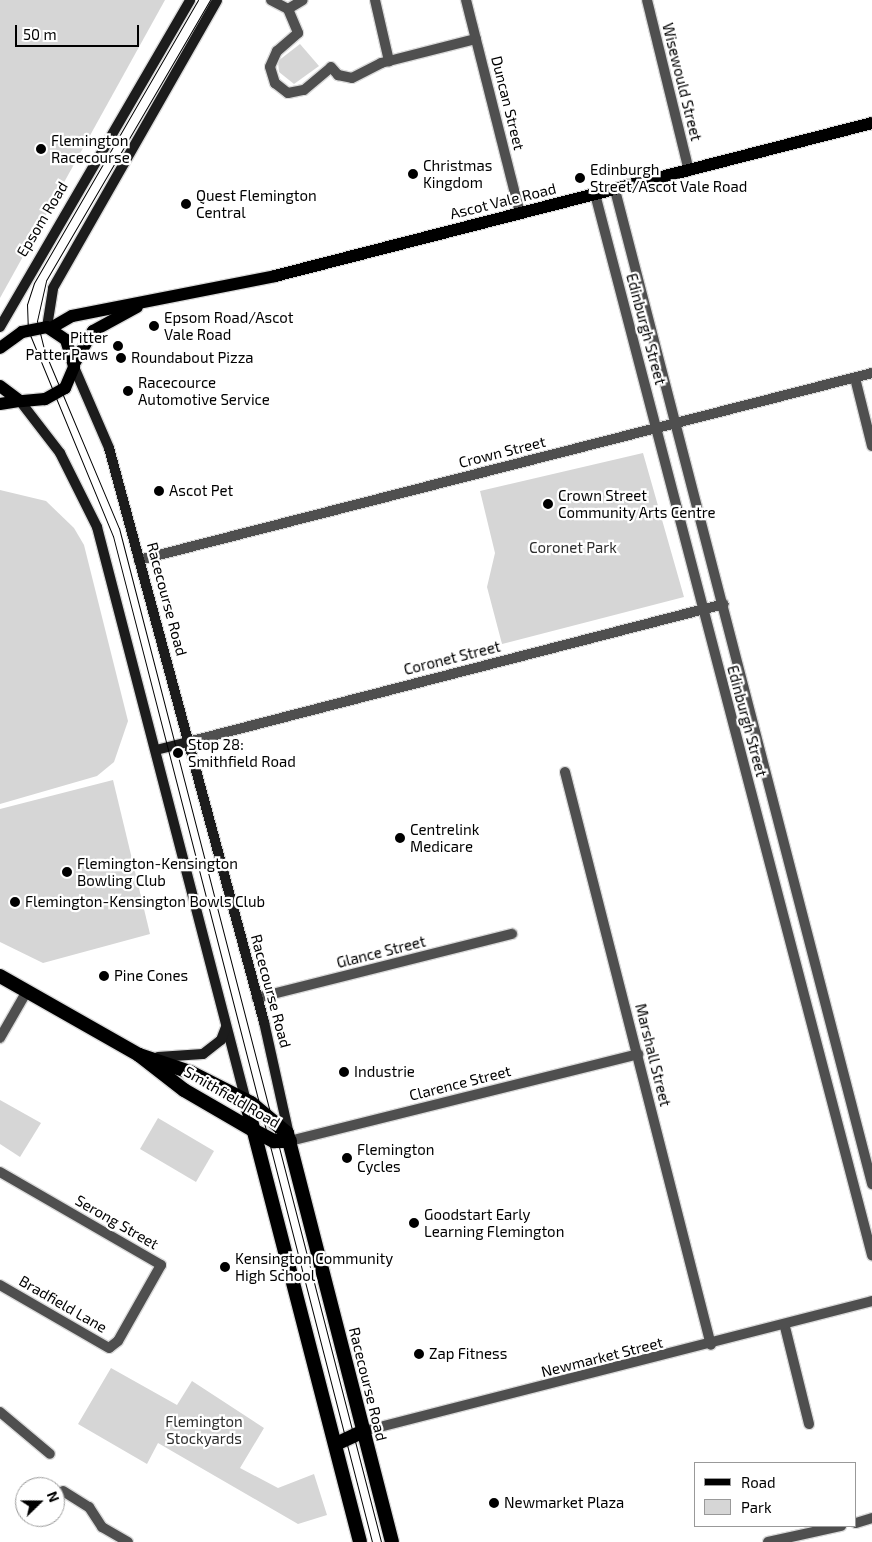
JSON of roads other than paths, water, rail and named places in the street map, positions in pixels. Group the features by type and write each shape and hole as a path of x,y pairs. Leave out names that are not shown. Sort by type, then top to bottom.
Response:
{"highway":[{"name":"Smithfield Road","path":"0,976 142,1056 184,1090 253,1130 276,1142 290,1141"},
{"name":"Smithfield Road","path":"142,1056 190,1072 246,1101 276,1121 290,1141"},
{"path":"246,1101 360,1542"},
{"name":"Racecourse Road","path":"290,1141 392,1542"},
{"path":"336,1444 364,1431"}],"main road":[{"name":"Epsom Road","path":"0,327 190,0"},
{"path":"74,366 69,346 49,328 53,288 217,0"},
{"name":"Ascot Vale Road","path":"0,348 22,332 49,328 72,316 142,305 615,190 872,123"},
{"name":"Ascot Vale Road","path":"20,401 55,396 68,384 74,366 93,330 142,305"},
{"name":"Racecourse Road","path":"74,366 109,448 257,998 290,1141"},
{"path":"0,386 20,401 49,435 91,508 156,750 246,1101"},
{"path":"0,404 20,401"},
{"path":"156,750 188,742"},
{"path":"142,1056 203,1054 221,1040 226,1025"}],"street":[{"path":"271,0 288,10 298,33 277,51 270,67 275,83 288,93 304,90 331,67 338,75 352,78 389,61 476,39"},
{"path":"288,10 303,0"},
{"path":"375,0 389,61"},
{"name":"Duncan Street","path":"466,0 520,213"},
{"name":"Wisewould Street","path":"647,0 689,171"},
{"name":"Edinburgh Street","path":"615,190 724,604 871,1179"},
{"name":"Edinburgh Street","path":"595,194 872,1255"},
{"name":"Crown Street","path":"139,560 872,373"},
{"path":"855,378 872,446"},
{"name":"Coronet Street","path":"188,742 724,604"},
{"name":"Marshall Street","path":"565,772 711,1345"},
{"name":"Glance Street","path":"257,998 512,934"},
{"path":"0,1038 27,991"},
{"name":"Clarence Street","path":"290,1141 638,1054"},
{"name":"Serong Street","path":"0,1172 161,1265 112,1347"},
{"path":"852,1183 871,1179"},
{"name":"Bradfield Lane","path":"0,1285 112,1347"},
{"name":"Newmarket Street","path":"364,1431 786,1327 846,1311 872,1301"},
{"name":"Newmarket Street","path":"846,1311 872,1308"},
{"path":"786,1327 809,1424"},
{"path":"0,1412 50,1454"},
{"path":"65,1492 89,1507 102,1527 128,1542"},
{"path":"857,1523 872,1518"},
{"path":"768,1542 808,1531 834,1527"},
{"path":"808,1531 808,1542"}],"tram line":[{"path":"198,0 34,283 27,304 28,330 113,536 372,1542"},
{"path":"210,0 46,281 37,321 44,350 119,528 381,1542"}],"place":[{"name":"Flemington Racecourse","path":"41,149"},
{"name":"Christmas Kingdom","path":"413,174"},
{"name":"Edinburgh Street/Ascot Vale Road","path":"580,178"},
{"name":"Quest Flemington Central","path":"186,204"},
{"name":"Epsom Road/Ascot Vale Road","path":"154,326"},
{"name":"Pitter Patter Paws","path":"118,346"},
{"name":"Roundabout Pizza","path":"121,358"},
{"name":"Racecource Automotive Service","path":"128,391"},
{"name":"Ascot Pet","path":"159,491"},
{"name":"Crown Street Community Arts Centre","path":"548,504"},
{"name":"Stop 28: Smithfield Road","path":"178,753"},
{"name":"Centrelink Medicare","path":"400,838"},
{"name":"Flemington-Kensington Bowling Club","path":"67,872"},
{"name":"Flemington-Kensington Bowls Club","path":"15,902"},
{"name":"Pine Cones","path":"104,976"},
{"name":"Industrie","path":"344,1072"},
{"name":"Flemington Cycles","path":"347,1158"},
{"name":"Goodstart Early Learning Flemington","path":"414,1223"},
{"name":"Kensington Community High School","path":"225,1267"},
{"name":"Zap Fitness","path":"419,1354"},
{"name":"Newmarket Plaza","path":"494,1503"}],"park label":[{"name":"Coronet Park","path":"573,548"},
{"name":"Flemington Stockyards","path":"204,1430"}]}
